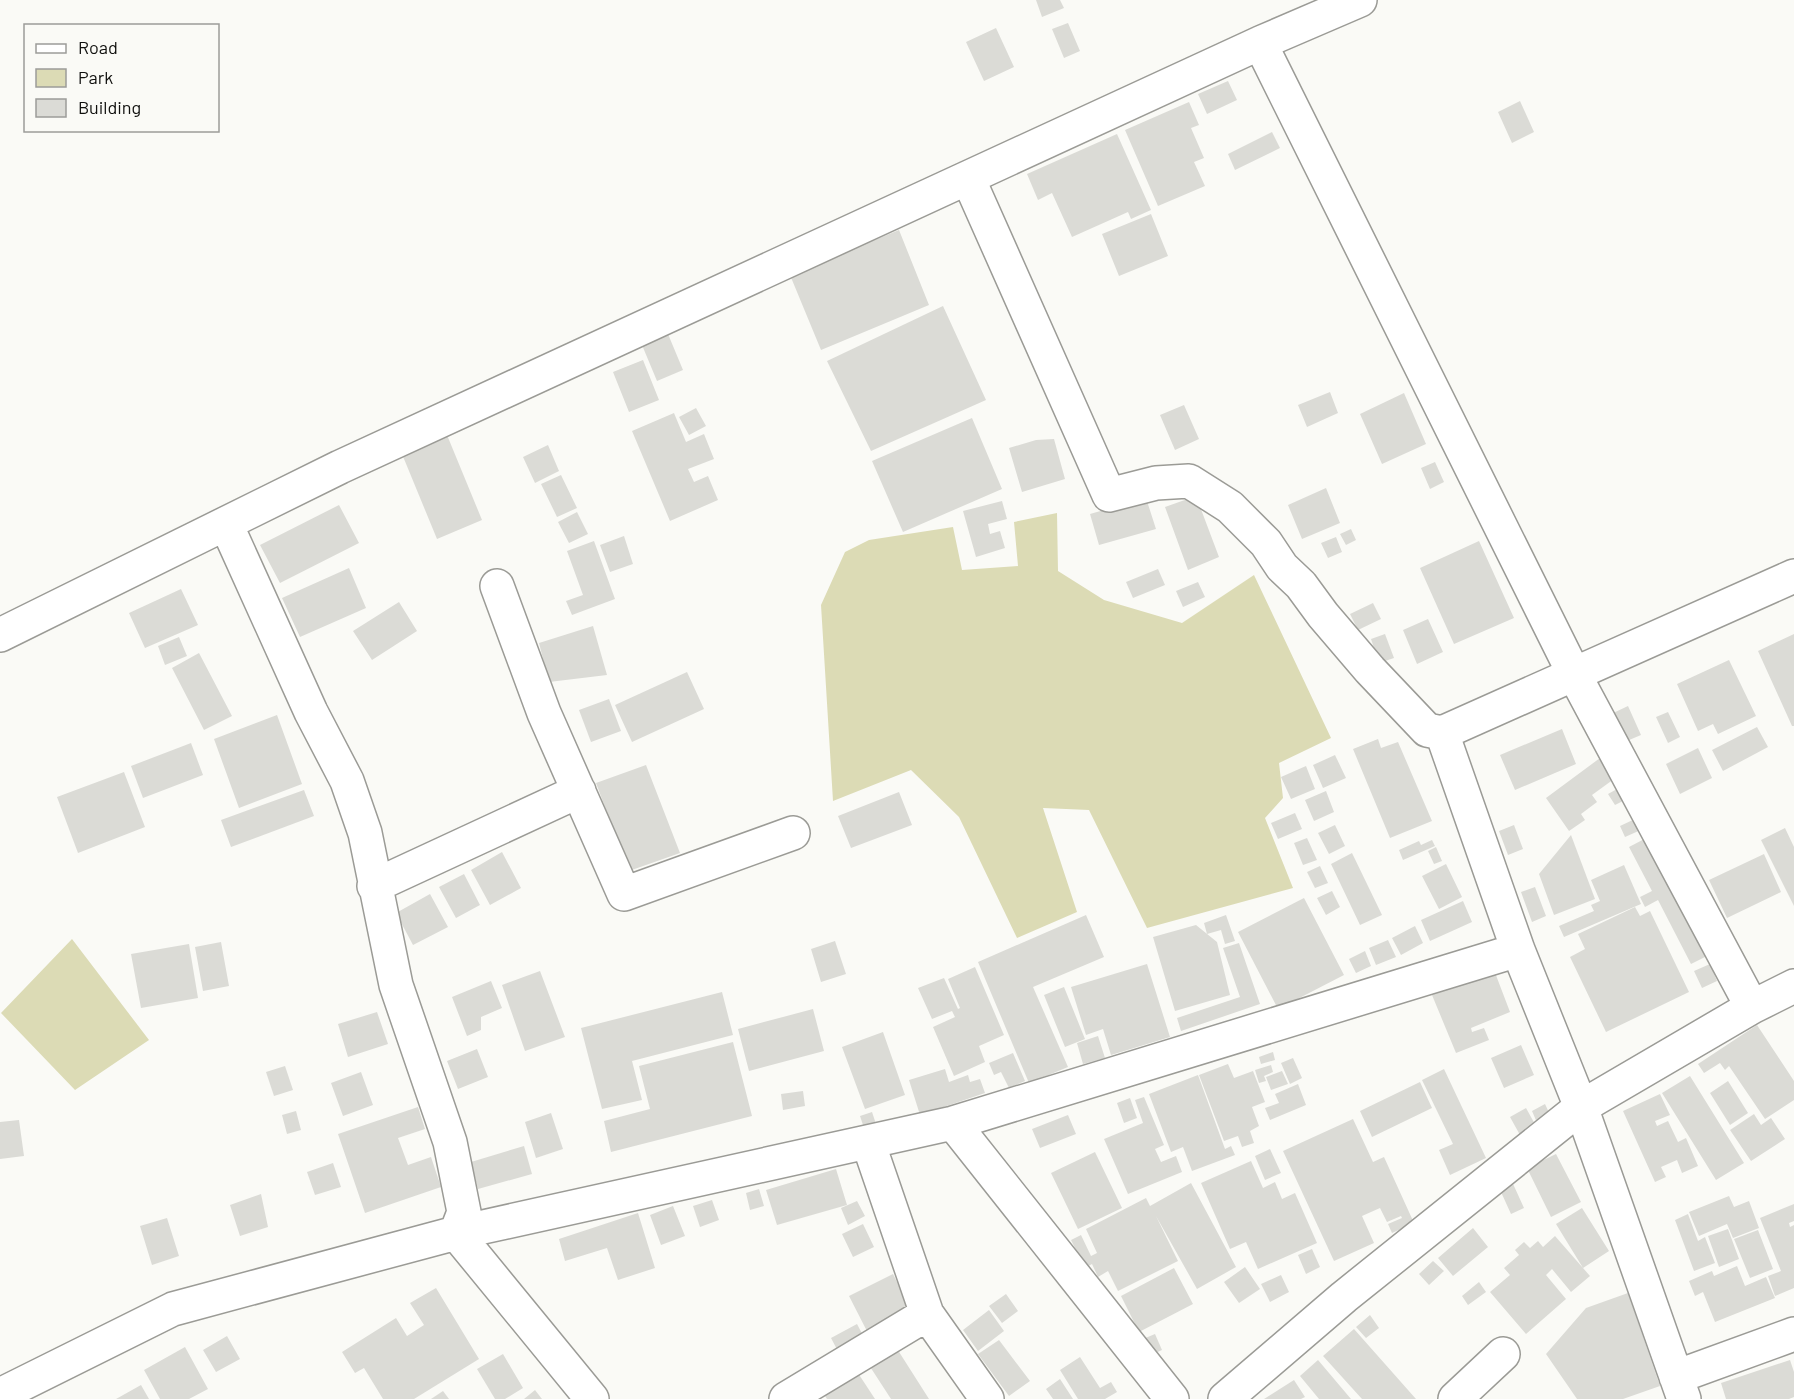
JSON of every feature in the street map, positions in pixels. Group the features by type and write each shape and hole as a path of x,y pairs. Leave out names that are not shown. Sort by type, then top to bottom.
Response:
{"street":[{"path":"0,635 351,462 1260,43 1360,0"},
{"path":"1260,43 1574,674 1752,1006"},
{"path":"968,178 1109,495 1156,483 1188,481 1230,507 1266,543 1282,567 1301,585 1370,670 1427,730 1442,733 1794,576"},
{"path":"225,524 311,712 346,781 365,832 374,886 396,985 450,1142 464,1212 456,1233"},
{"path":"497,586 544,712 624,894 793,833"},
{"path":"1442,733 1518,950 1581,1107 1680,1388 1794,1334"},
{"path":"374,886 579,791"},
{"path":"0,1395 173,1309 456,1233 954,1124 1518,950"},
{"path":"1225,1399 1344,1298 1581,1107 1752,1006 1794,986"},
{"path":"954,1124 1172,1399"},
{"path":"868,1142 927,1314 987,1399"},
{"path":"456,1233 592,1399"},
{"path":"786,1399 927,1314"},
{"path":"1455,1399 1503,1354"}],"green space":[{"path":"1057,513 1058,571 1104,600 1182,623 1254,575 1331,738 1279,763 1283,798 1265,818 1293,888 1147,928 1089,810 1043,808 1077,912 1017,938 959,817 911,770 833,801 821,605 845,552 869,540 953,527 962,570 1018,566 1014,522"},
{"path":"72,939 149,1040 75,1090 1,1013"}],"building":[{"path":"1036,0 1060,0 1064,8 1042,17"},
{"path":"1068,23 1080,51 1064,58 1052,29"},
{"path":"996,28 1014,67 984,81 966,42"},
{"path":"1228,81 1237,100 1207,114 1198,94"},
{"path":"1520,101 1534,132 1512,143 1498,112"},
{"path":"1189,102 1199,125 1191,128 1204,158 1194,162 1205,186 1158,206 1125,130"},
{"path":"1272,132 1280,148 1235,170 1228,154"},
{"path":"1117,134 1151,210 1131,219 1128,212 1072,237 1052,193 1038,200 1027,174"},
{"path":"1151,214 1168,256 1119,276 1102,234"},
{"path":"899,230 929,305 821,350 790,275"},
{"path":"943,306 986,400 871,451 827,361"},
{"path":"668,334 683,370 657,381 642,345"},
{"path":"643,360 659,400 629,412 613,372"},
{"path":"1330,392 1338,413 1307,427 1298,405"},
{"path":"1404,393 1426,444 1382,464 1360,414"},
{"path":"1184,405 1199,439 1175,450 1160,415"},
{"path":"696,408 706,426 689,435 679,417"},
{"path":"674,413 686,442 704,434 714,459 688,469 694,482 708,476 718,500 670,521 632,431"},
{"path":"972,418 1002,489 903,532 872,461"},
{"path":"447,435 482,520 437,539 402,454"},
{"path":"1054,439 1065,479 1022,492 1009,448 1036,440"},
{"path":"548,445 559,471 535,483 523,457"},
{"path":"1435,462 1444,482 1430,489 1421,468"},
{"path":"561,475 577,508 557,517 541,484"},
{"path":"1326,488 1340,523 1302,539 1288,505"},
{"path":"1196,496 1219,557 1188,570 1165,507"},
{"path":"1146,498 1156,529 1099,545 1090,514"},
{"path":"1002,501 1007,519 988,524 990,534 1000,531 1005,548 976,557 963,511"},
{"path":"339,505 359,543 280,583 260,545"},
{"path":"577,512 588,534 569,543 558,522"},
{"path":"1351,529 1356,540 1346,545 1340,534"},
{"path":"624,536 633,564 610,572 600,545"},
{"path":"1336,537 1342,552 1328,558 1321,543"},
{"path":"594,541 615,599 572,615 566,601 583,595 567,551"},
{"path":"1479,541 1514,618 1454,644 1420,568"},
{"path":"349,568 366,608 300,637 282,598"},
{"path":"1158,569 1165,585 1133,598 1126,582"},
{"path":"1198,582 1205,597 1183,607 1176,591"},
{"path":"181,589 198,625 145,648 129,613"},
{"path":"399,602 417,631 372,660 353,631"},
{"path":"1373,603 1381,619 1358,630 1350,614"},
{"path":"1428,619 1443,652 1417,664 1403,630"},
{"path":"593,626 607,675 549,682 539,643"},
{"path":"1385,634 1394,658 1379,663 1371,639"},
{"path":"1794,634 1794,726 1792,726 1758,651"},
{"path":"179,637 187,656 165,665 158,646"},
{"path":"199,653 232,716 204,730 172,668"},
{"path":"1729,660 1756,716 1718,734 1713,724 1698,731 1677,684"},
{"path":"687,672 704,709 632,742 615,705"},
{"path":"609,699 621,731 591,742 579,710"},
{"path":"1628,706 1641,735 1622,743 1609,715"},
{"path":"1668,712 1680,737 1668,743 1656,717"},
{"path":"277,715 302,784 239,808 214,739"},
{"path":"1757,727 1768,747 1723,771 1712,750"},
{"path":"1562,729 1576,764 1515,790 1500,755"},
{"path":"1378,739 1381,748 1398,742 1432,821 1390,838 1353,749"},
{"path":"191,743 203,775 143,798 131,766"},
{"path":"1698,748 1712,778 1680,794 1666,764"},
{"path":"1335,755 1346,778 1323,788 1313,765"},
{"path":"1600,758 1614,779 1592,795 1597,802 1581,814 1585,820 1569,831 1546,798"},
{"path":"646,765 680,853 629,871 596,783"},
{"path":"1306,766 1315,789 1291,799 1281,777"},
{"path":"124,772 145,827 78,853 57,797"},
{"path":"1617,789 1623,801 1615,805 1608,794"},
{"path":"304,790 314,816 231,847 221,820"},
{"path":"1326,791 1334,812 1314,821 1305,800"},
{"path":"899,792 912,825 851,848 838,816"},
{"path":"1295,813 1302,829 1278,839 1271,823"},
{"path":"1637,818 1643,829 1625,837 1620,826"},
{"path":"1335,825 1345,846 1329,854 1318,833"},
{"path":"1514,825 1523,849 1508,855 1499,831"},
{"path":"1785,828 1794,847 1794,906 1761,840"},
{"path":"1571,835 1595,899 1554,915 1539,874"},
{"path":"1652,835 1713,953 1691,964 1658,900 1645,907 1640,897 1652,891 1629,847"},
{"path":"1307,838 1317,860 1303,865 1294,843"},
{"path":"1432,840 1435,846 1403,860 1399,850 1419,841 1421,845"},
{"path":"1436,847 1442,861 1434,864 1428,851"},
{"path":"502,852 521,888 490,905 471,870"},
{"path":"1352,853 1382,915 1360,925 1331,864"},
{"path":"1764,854 1781,892 1727,918 1709,880"},
{"path":"1446,864 1462,897 1439,909 1422,876"},
{"path":"1624,865 1641,904 1564,937 1559,926 1594,911 1591,905 1600,901 1591,880"},
{"path":"1320,866 1328,883 1315,888 1307,872"},
{"path":"464,874 480,905 456,918 439,887"},
{"path":"1535,887 1546,916 1532,922 1521,892"},
{"path":"1332,891 1340,907 1326,915 1317,898"},
{"path":"430,894 448,927 413,945 396,913"},
{"path":"1304,898 1344,975 1278,1009 1238,932"},
{"path":"1463,901 1472,922 1430,941 1421,920"},
{"path":"1635,907 1640,916 1650,911 1689,992 1606,1032 1570,957 1585,949 1578,934"},
{"path":"1086,915 1104,957 1033,987 1068,1067 1029,1083 978,962"},
{"path":"1226,915 1235,941 1225,944 1221,930 1207,934 1204,923"},
{"path":"1196,925 1217,942 1230,995 1175,1011 1153,937"},
{"path":"1415,926 1423,943 1401,955 1392,938"},
{"path":"1388,940 1396,957 1376,965 1369,948"},
{"path":"835,941 846,974 821,982 811,949"},
{"path":"221,942 229,986 203,991 195,947"},
{"path":"1239,943 1260,1004 1181,1031 1177,1018 1240,997 1223,948"},
{"path":"189,944 198,998 141,1008 131,954"},
{"path":"1365,951 1371,966 1356,973 1349,959"},
{"path":"1147,964 1170,1037 1111,1055 1103,1029 1086,1035 1071,987"},
{"path":"1710,964 1717,981 1702,988 1694,971"},
{"path":"975,967 1004,1035 979,1046 985,1062 954,1076 933,1027 955,1017 952,1011 932,1019 918,988 944,978 958,1009 960,1008 948,979"},
{"path":"1494,970 1510,1012 1471,1028 1472,1032 1484,1028 1489,1040 1456,1053 1432,995"},
{"path":"540,971 565,1037 525,1051 502,985"},
{"path":"491,981 502,1008 481,1017 481,1030 467,1036 452,997"},
{"path":"1064,987 1085,1039 1065,1047 1044,995"},
{"path":"722,992 733,1035 632,1061 642,1100 602,1109 581,1028"},
{"path":"813,1009 824,1051 749,1071 738,1029"},
{"path":"377,1012 388,1044 348,1057 338,1024"},
{"path":"1757,1025 1794,1081 1794,1100 1765,1119 1729,1066 1725,1070 1720,1063 1704,1073 1698,1064"},
{"path":"883,1032 905,1095 865,1109 842,1047"},
{"path":"1098,1036 1105,1058 1083,1064 1077,1043"},
{"path":"733,1042 752,1116 611,1152 604,1121 650,1109 639,1066"},
{"path":"1521,1045 1534,1075 1504,1088 1491,1058"},
{"path":"477,1049 488,1077 458,1089 447,1061"},
{"path":"1273,1052 1275,1060 1261,1064 1259,1057"},
{"path":"1013,1053 1025,1081 1009,1088 1001,1072 994,1075 989,1063"},
{"path":"1293,1058 1302,1078 1290,1084 1281,1063"},
{"path":"1228,1064 1234,1078 1253,1071 1265,1102 1252,1107 1259,1126 1250,1131 1254,1143 1242,1147 1238,1136 1224,1141 1199,1075"},
{"path":"1271,1065 1273,1072 1264,1076 1266,1081 1259,1083 1255,1070"},
{"path":"285,1066 293,1090 274,1096 266,1072"},
{"path":"945,1069 949,1082 968,1075 970,1082 980,1079 985,1093 920,1115 909,1080"},
{"path":"1444,1069 1486,1158 1450,1175 1439,1150 1453,1144 1422,1080"},
{"path":"1282,1071 1288,1084 1271,1090 1266,1077"},
{"path":"361,1072 373,1105 343,1116 331,1083"},
{"path":"1198,1075 1225,1149 1231,1146 1235,1155 1192,1171 1183,1147 1171,1152 1149,1094"},
{"path":"1690,1076 1744,1163 1716,1180 1662,1093"},
{"path":"1728,1081 1748,1113 1730,1125 1710,1093"},
{"path":"1420,1082 1432,1108 1372,1137 1360,1111"},
{"path":"1298,1084 1306,1105 1270,1120 1265,1108 1279,1103 1275,1094"},
{"path":"803,1091 805,1106 783,1110 781,1094"},
{"path":"1660,1094 1670,1115 1655,1121 1657,1126 1668,1121 1678,1142 1686,1138 1698,1166 1682,1173 1677,1160 1661,1167 1666,1177 1655,1182 1623,1111"},
{"path":"1144,1097 1164,1145 1155,1149 1161,1162 1176,1156 1182,1172 1128,1194 1104,1139 1143,1123 1135,1100"},
{"path":"1130,1098 1137,1118 1124,1123 1117,1103"},
{"path":"1545,1104 1552,1119 1538,1125 1532,1111"},
{"path":"418,1107 425,1129 398,1138 408,1165 431,1157 441,1187 365,1213 338,1134"},
{"path":"1526,1108 1536,1126 1520,1135 1510,1117"},
{"path":"296,1111 301,1130 287,1134 282,1115"},
{"path":"872,1112 876,1124 864,1128 860,1116"},
{"path":"551,1113 563,1149 536,1158 525,1122"},
{"path":"1754,1114 1761,1125 1771,1118 1785,1139 1751,1161 1730,1130"},
{"path":"1068,1115 1076,1134 1040,1148 1032,1129"},
{"path":"1353,1119 1373,1162 1384,1157 1414,1223 1392,1233 1388,1224 1402,1218 1401,1216 1387,1222 1380,1208 1362,1216 1374,1243 1334,1261 1283,1151"},
{"path":"19,1120 24,1156 0,1159 0,1122"},
{"path":"524,1146 532,1174 478,1189 471,1162"},
{"path":"1270,1149 1281,1173 1265,1180 1255,1156"},
{"path":"1095,1152 1122,1208 1078,1229 1051,1173"},
{"path":"1556,1154 1581,1202 1551,1217 1527,1168"},
{"path":"1251,1161 1263,1188 1275,1182 1282,1199 1295,1193 1317,1243 1258,1269 1246,1242 1230,1249 1201,1183"},
{"path":"333,1163 341,1187 315,1195 307,1172"},
{"path":"836,1169 847,1205 777,1225 766,1190"},
{"path":"1509,1175 1524,1208 1511,1214 1496,1181"},
{"path":"1191,1183 1236,1267 1197,1289 1156,1216 1178,1261 1118,1291 1108,1271 1098,1277 1092,1264 1085,1268 1071,1240 1081,1235 1091,1256 1097,1253 1086,1229 1146,1198 1150,1206"},
{"path":"759,1189 764,1206 750,1210 746,1193"},
{"path":"261,1194 268,1227 240,1236 230,1205"},
{"path":"1729,1196 1734,1207 1749,1201 1759,1228 1733,1238 1727,1224 1699,1236 1689,1212"},
{"path":"712,1200 719,1220 700,1227 693,1206"},
{"path":"857,1201 865,1216 848,1225 841,1208"},
{"path":"1794,1204 1794,1221 1789,1223 1790,1227 1794,1225 1794,1288 1775,1296 1768,1276 1781,1271 1760,1218"},
{"path":"673,1206 685,1236 661,1245 650,1215"},
{"path":"1582,1208 1609,1251 1583,1268 1556,1224"},
{"path":"638,1213 655,1268 618,1280 607,1248 565,1261 559,1239"},
{"path":"1688,1214 1698,1241 1705,1237 1715,1263 1694,1271 1675,1220"},
{"path":"167,1218 179,1256 152,1265 140,1226"},
{"path":"863,1224 874,1247 853,1257 842,1234"},
{"path":"1473,1228 1488,1247 1453,1276 1438,1258"},
{"path":"1728,1229 1739,1259 1719,1267 1708,1236"},
{"path":"1758,1230 1773,1269 1750,1278 1734,1239"},
{"path":"1555,1236 1590,1276 1571,1292 1552,1269 1546,1275 1566,1299 1526,1334 1490,1292 1510,1275 1504,1268 1519,1255 1515,1250 1524,1242 1530,1248 1538,1241 1543,1247"},
{"path":"1312,1249 1320,1267 1306,1274 1298,1255"},
{"path":"1433,1261 1444,1271 1429,1285 1419,1274"},
{"path":"1737,1266 1745,1286 1766,1277 1775,1298 1715,1322 1703,1292 1695,1296 1689,1281 1712,1271 1714,1276"},
{"path":"1245,1267 1260,1289 1239,1303 1224,1282"},
{"path":"1174,1268 1193,1304 1139,1332 1121,1296"},
{"path":"893,1274 915,1318 871,1339 849,1296"},
{"path":"1281,1275 1289,1292 1270,1302 1261,1284"},
{"path":"1479,1282 1486,1292 1468,1305 1462,1296"},
{"path":"436,1288 479,1359 414,1399 383,1399 364,1368 355,1373 342,1352 396,1318 407,1336 424,1325 410,1303"},
{"path":"1628,1293 1660,1386 1623,1399 1577,1399 1546,1354 1586,1308"},
{"path":"1006,1294 1018,1311 1002,1323 989,1306"},
{"path":"989,1310 1004,1331 978,1351 963,1330"},
{"path":"1370,1315 1379,1328 1366,1338 1356,1327"},
{"path":"857,1324 867,1343 841,1357 831,1338"},
{"path":"1354,1329 1416,1399 1362,1399 1323,1356"},
{"path":"1155,1334 1162,1350 1151,1355 1143,1339"},
{"path":"227,1336 240,1359 216,1372 203,1350"},
{"path":"999,1340 1030,1381 1009,1396 978,1354"},
{"path":"894,1344 929,1399 891,1399 867,1362"},
{"path":"185,1347 208,1389 189,1399 160,1399 144,1370"},
{"path":"503,1354 523,1388 505,1399 495,1399 477,1369"},
{"path":"1080,1357 1100,1388 1111,1382 1117,1392 1105,1399 1078,1399 1060,1370"},
{"path":"1318,1360 1351,1399 1319,1399 1300,1376"},
{"path":"1790,1360 1794,1372 1794,1397 1789,1399 1726,1399 1721,1383"},
{"path":"854,1367 875,1399 827,1399 821,1390"},
{"path":"1060,1379 1073,1399 1053,1399 1046,1389"},
{"path":"1294,1380 1305,1397 1301,1399 1264,1399"},
{"path":"141,1385 149,1399 116,1399"},
{"path":"535,1390 542,1399 524,1399"},
{"path":"443,1391 449,1399 431,1399"}]}
